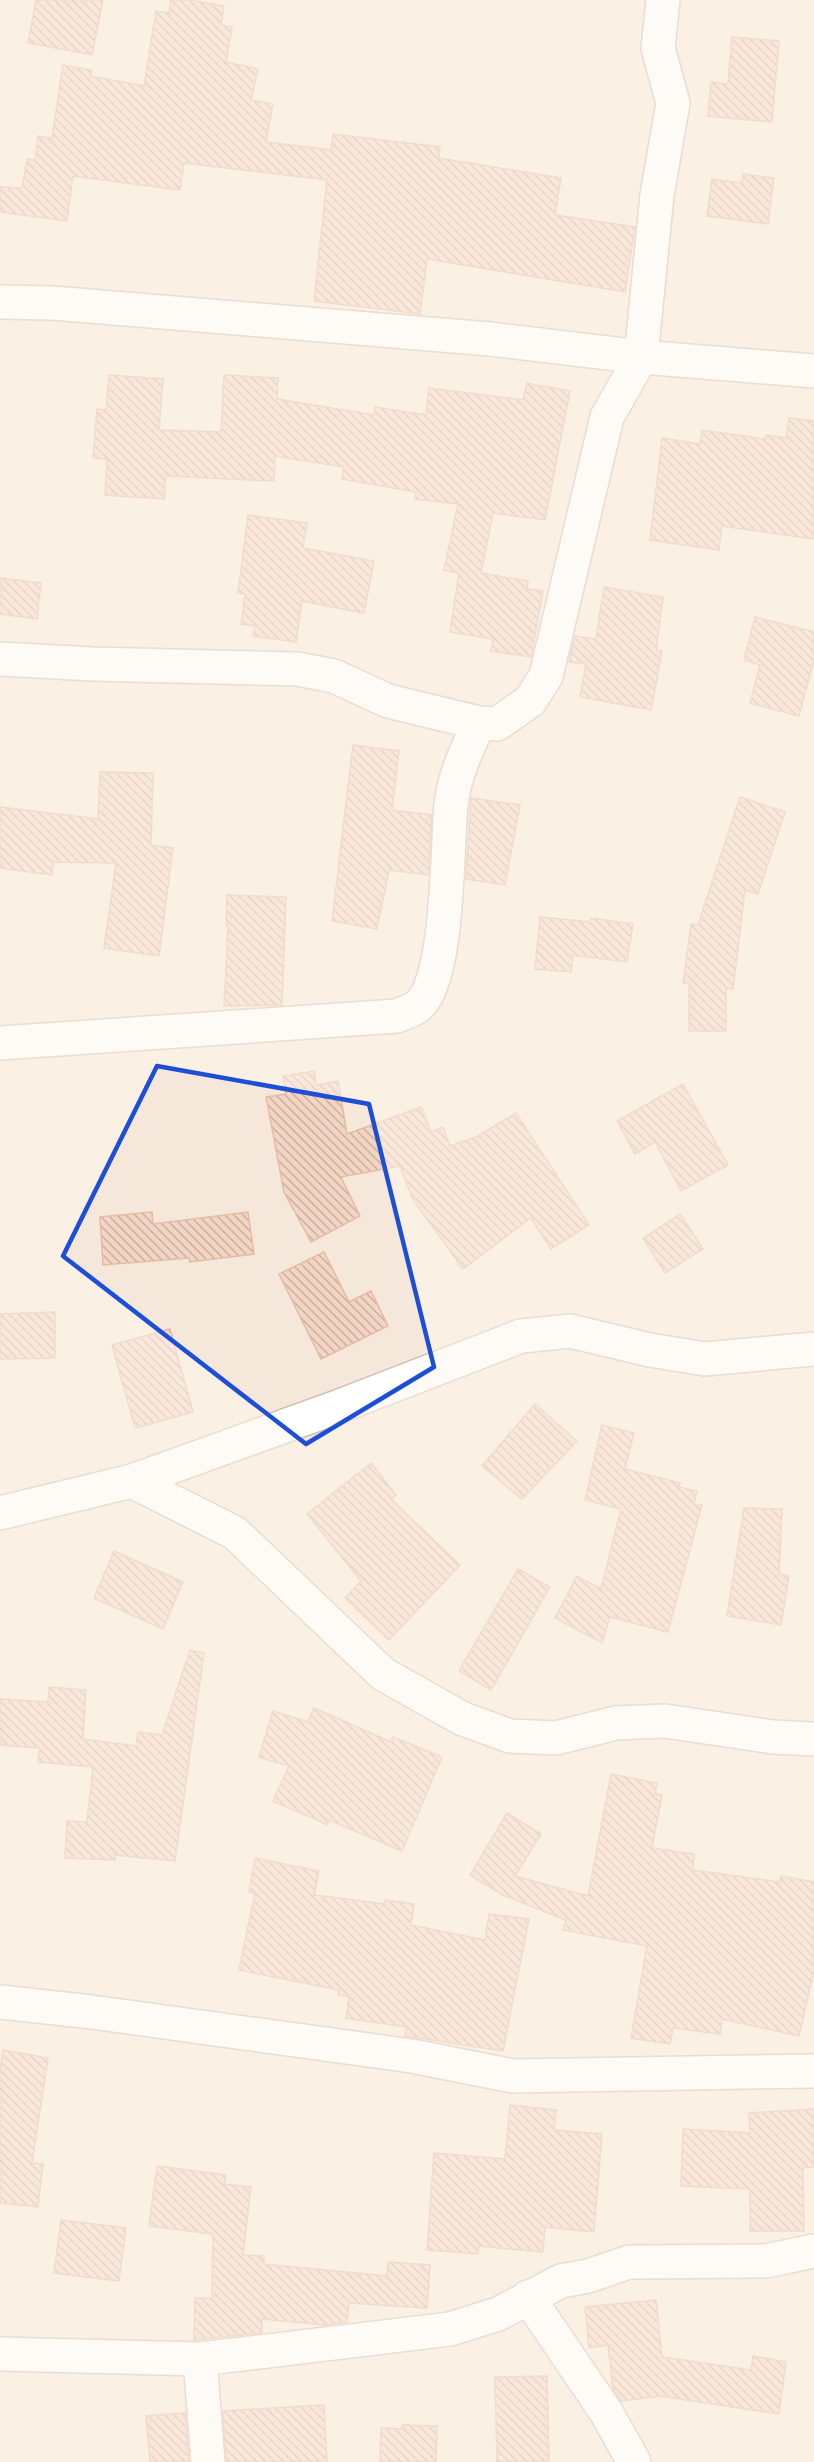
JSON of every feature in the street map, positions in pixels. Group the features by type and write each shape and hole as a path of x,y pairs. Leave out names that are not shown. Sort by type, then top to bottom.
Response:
{"street":[{"path":"0,659 93,664 297,669 334,676 388,700 479,723 496,724 530,701 546,676 608,417 641,357 657,195 673,103 658,48 663,0"},
{"path":"0,303 53,303 478,338 641,357 814,371"},
{"path":"0,1042 397,1016 419,1005 431,984 445,922 452,803 461,761 479,723"},
{"path":"0,1513 132,1481 340,1406 521,1336 570,1331 650,1350 705,1359 814,1349"},
{"path":"132,1481 235,1533 383,1674 463,1719 510,1736 556,1738 616,1723 665,1721 773,1737 814,1739"},
{"path":"0,2002 92,2012 412,2056 513,2076 814,2070"},
{"path":"0,2354 200,2359 450,2330 498,2314 561,2281 588,2276 629,2262 766,2261 814,2251"},
{"path":"528,2297 606,2412 634,2462"},
{"path":"200,2359 208,2462"}],"highlighted area":[{"path":"157,1066 369,1104 434,1367 306,1444 63,1256"}],"shaded area":[{"path":"0,0 814,0 814,2462 0,2462"}],"building":[{"path":"36,0 103,0 92,55 28,43"},
{"path":"171,0 189,0 224,6 221,25 232,27 226,62 258,69 251,100 273,104 266,142 331,150 333,134 440,147 439,158 561,178 555,215 635,227 625,292 427,259 420,314 314,301 327,180 184,163 180,190 73,176 67,221 0,212 0,187 22,188 27,159 35,160 38,136 52,138 63,65 91,70 90,76 144,86 156,11 169,13"},
{"path":"732,37 779,41 772,122 708,116 711,82 728,84"},
{"path":"743,174 774,178 768,224 707,216 712,179 742,183"},
{"path":"109,375 163,379 159,430 221,432 224,375 278,378 277,399 374,415 375,407 426,415 429,388 523,400 527,383 570,391 545,520 493,513 481,573 528,581 527,589 543,591 531,657 491,651 493,639 450,632 459,573 444,570 458,504 415,499 416,492 342,479 344,467 275,456 274,481 166,476 164,499 105,495 107,459 93,458 97,409 106,410"},
{"path":"789,418 814,421 814,539 722,526 719,550 650,540 662,438 700,444 702,430 766,439 766,435 786,438"},
{"path":"248,515 307,523 303,548 374,561 364,613 302,601 296,642 253,636 255,626 241,624 245,594 238,593"},
{"path":"0,578 41,583 37,619 0,614"},
{"path":"604,587 663,597 656,650 662,651 651,710 580,697 586,664 569,662 575,636 596,639"},
{"path":"755,617 814,632 814,660 799,716 750,703 760,665 744,660"},
{"path":"353,745 399,751 392,810 432,815 428,875 389,870 377,929 332,921"},
{"path":"100,772 153,773 151,845 173,848 159,956 104,948 116,863 53,862 52,875 0,868 0,807 98,819"},
{"path":"740,797 785,812 758,894 745,890 733,989 726,988 726,1031 689,1031 689,983 683,983 691,924 698,925"},
{"path":"471,798 520,805 505,885 466,879"},
{"path":"227,895 286,897 282,1005 224,1006 228,926 226,926"},
{"path":"540,917 590,922 591,918 633,924 627,962 573,955 571,972 535,969"},
{"path":"314,1071 316,1085 338,1081 347,1134 421,1107 431,1132 443,1127 450,1146 478,1136 516,1113 589,1225 551,1249 531,1218 463,1269 413,1200 400,1166 341,1177 360,1216 311,1242 284,1192 266,1097 286,1094 283,1076"},
{"path":"683,1084 728,1165 681,1191 655,1142 635,1154 617,1121"},
{"path":"152,1212 153,1224 248,1212 254,1254 190,1262 189,1258 103,1265 100,1217"},
{"path":"680,1214 703,1249 665,1273 643,1238"},
{"path":"324,1252 349,1302 371,1291 388,1326 321,1359 279,1274"},
{"path":"55,1312 55,1358 0,1359 0,1314"},
{"path":"170,1329 193,1412 135,1428 112,1345"},
{"path":"535,1404 577,1441 522,1499 482,1466"},
{"path":"602,1425 634,1433 625,1469 680,1483 679,1487 697,1491 694,1505 702,1505 668,1632 610,1617 602,1643 555,1618 577,1576 601,1589 621,1509 585,1500"},
{"path":"371,1463 396,1495 391,1499 460,1565 389,1640 345,1598 361,1581 307,1514"},
{"path":"744,1508 782,1509 779,1574 789,1576 781,1625 727,1616"},
{"path":"114,1551 183,1582 163,1629 94,1598"},
{"path":"518,1569 550,1587 491,1690 459,1671"},
{"path":"190,1650 204,1653 175,1861 115,1855 115,1860 65,1858 67,1821 87,1822 93,1767 38,1762 39,1748 0,1745 0,1699 48,1702 49,1687 86,1690 83,1739 136,1746 138,1732 162,1735"},
{"path":"314,1708 391,1742 393,1737 442,1757 402,1851 329,1820 328,1825 273,1801 289,1766 259,1757 273,1711 308,1722"},
{"path":"611,1774 657,1783 655,1794 662,1795 652,1848 694,1854 693,1870 780,1882 781,1876 814,1882 814,1971 799,2036 722,2019 720,2034 673,2028 670,2044 631,2038 647,1946 563,1930 566,1920 503,1895 470,1875 507,1813 541,1834 515,1876 588,1896"},
{"path":"255,1858 319,1871 314,1895 385,1904 385,1900 414,1904 411,1925 485,1940 489,1914 529,1919 503,2051 405,2036 407,2027 346,2018 349,1997 338,1995 339,1990 239,1970 255,1893 249,1892"},
{"path":"3,2050 48,2058 32,2163 43,2164 38,2207 0,2203 0,2069"},
{"path":"510,2105 556,2110 554,2130 602,2134 594,2232 545,2227 543,2252 479,2246 478,2254 427,2250 434,2153 505,2159"},
{"path":"814,2109 814,2167 803,2168 804,2231 750,2231 750,2189 681,2186 683,2129 750,2133 749,2113"},
{"path":"157,2166 226,2175 224,2184 251,2187 243,2255 264,2256 264,2264 387,2276 388,2262 430,2265 427,2308 349,2303 347,2322 325,2325 262,2319 262,2333 194,2340 195,2298 212,2298 213,2234 149,2226"},
{"path":"61,2220 126,2228 119,2281 54,2273"},
{"path":"656,2300 662,2357 751,2370 753,2356 786,2362 779,2414 660,2396 621,2401 613,2389 608,2345 589,2348 585,2307"},
{"path":"547,2376 549,2462 497,2462 495,2377"},
{"path":"324,2405 327,2462 226,2462 223,2411"},
{"path":"185,2413 189,2462 150,2462 146,2416"},
{"path":"402,2425 437,2426 436,2462 380,2462 381,2428 402,2429"}]}
